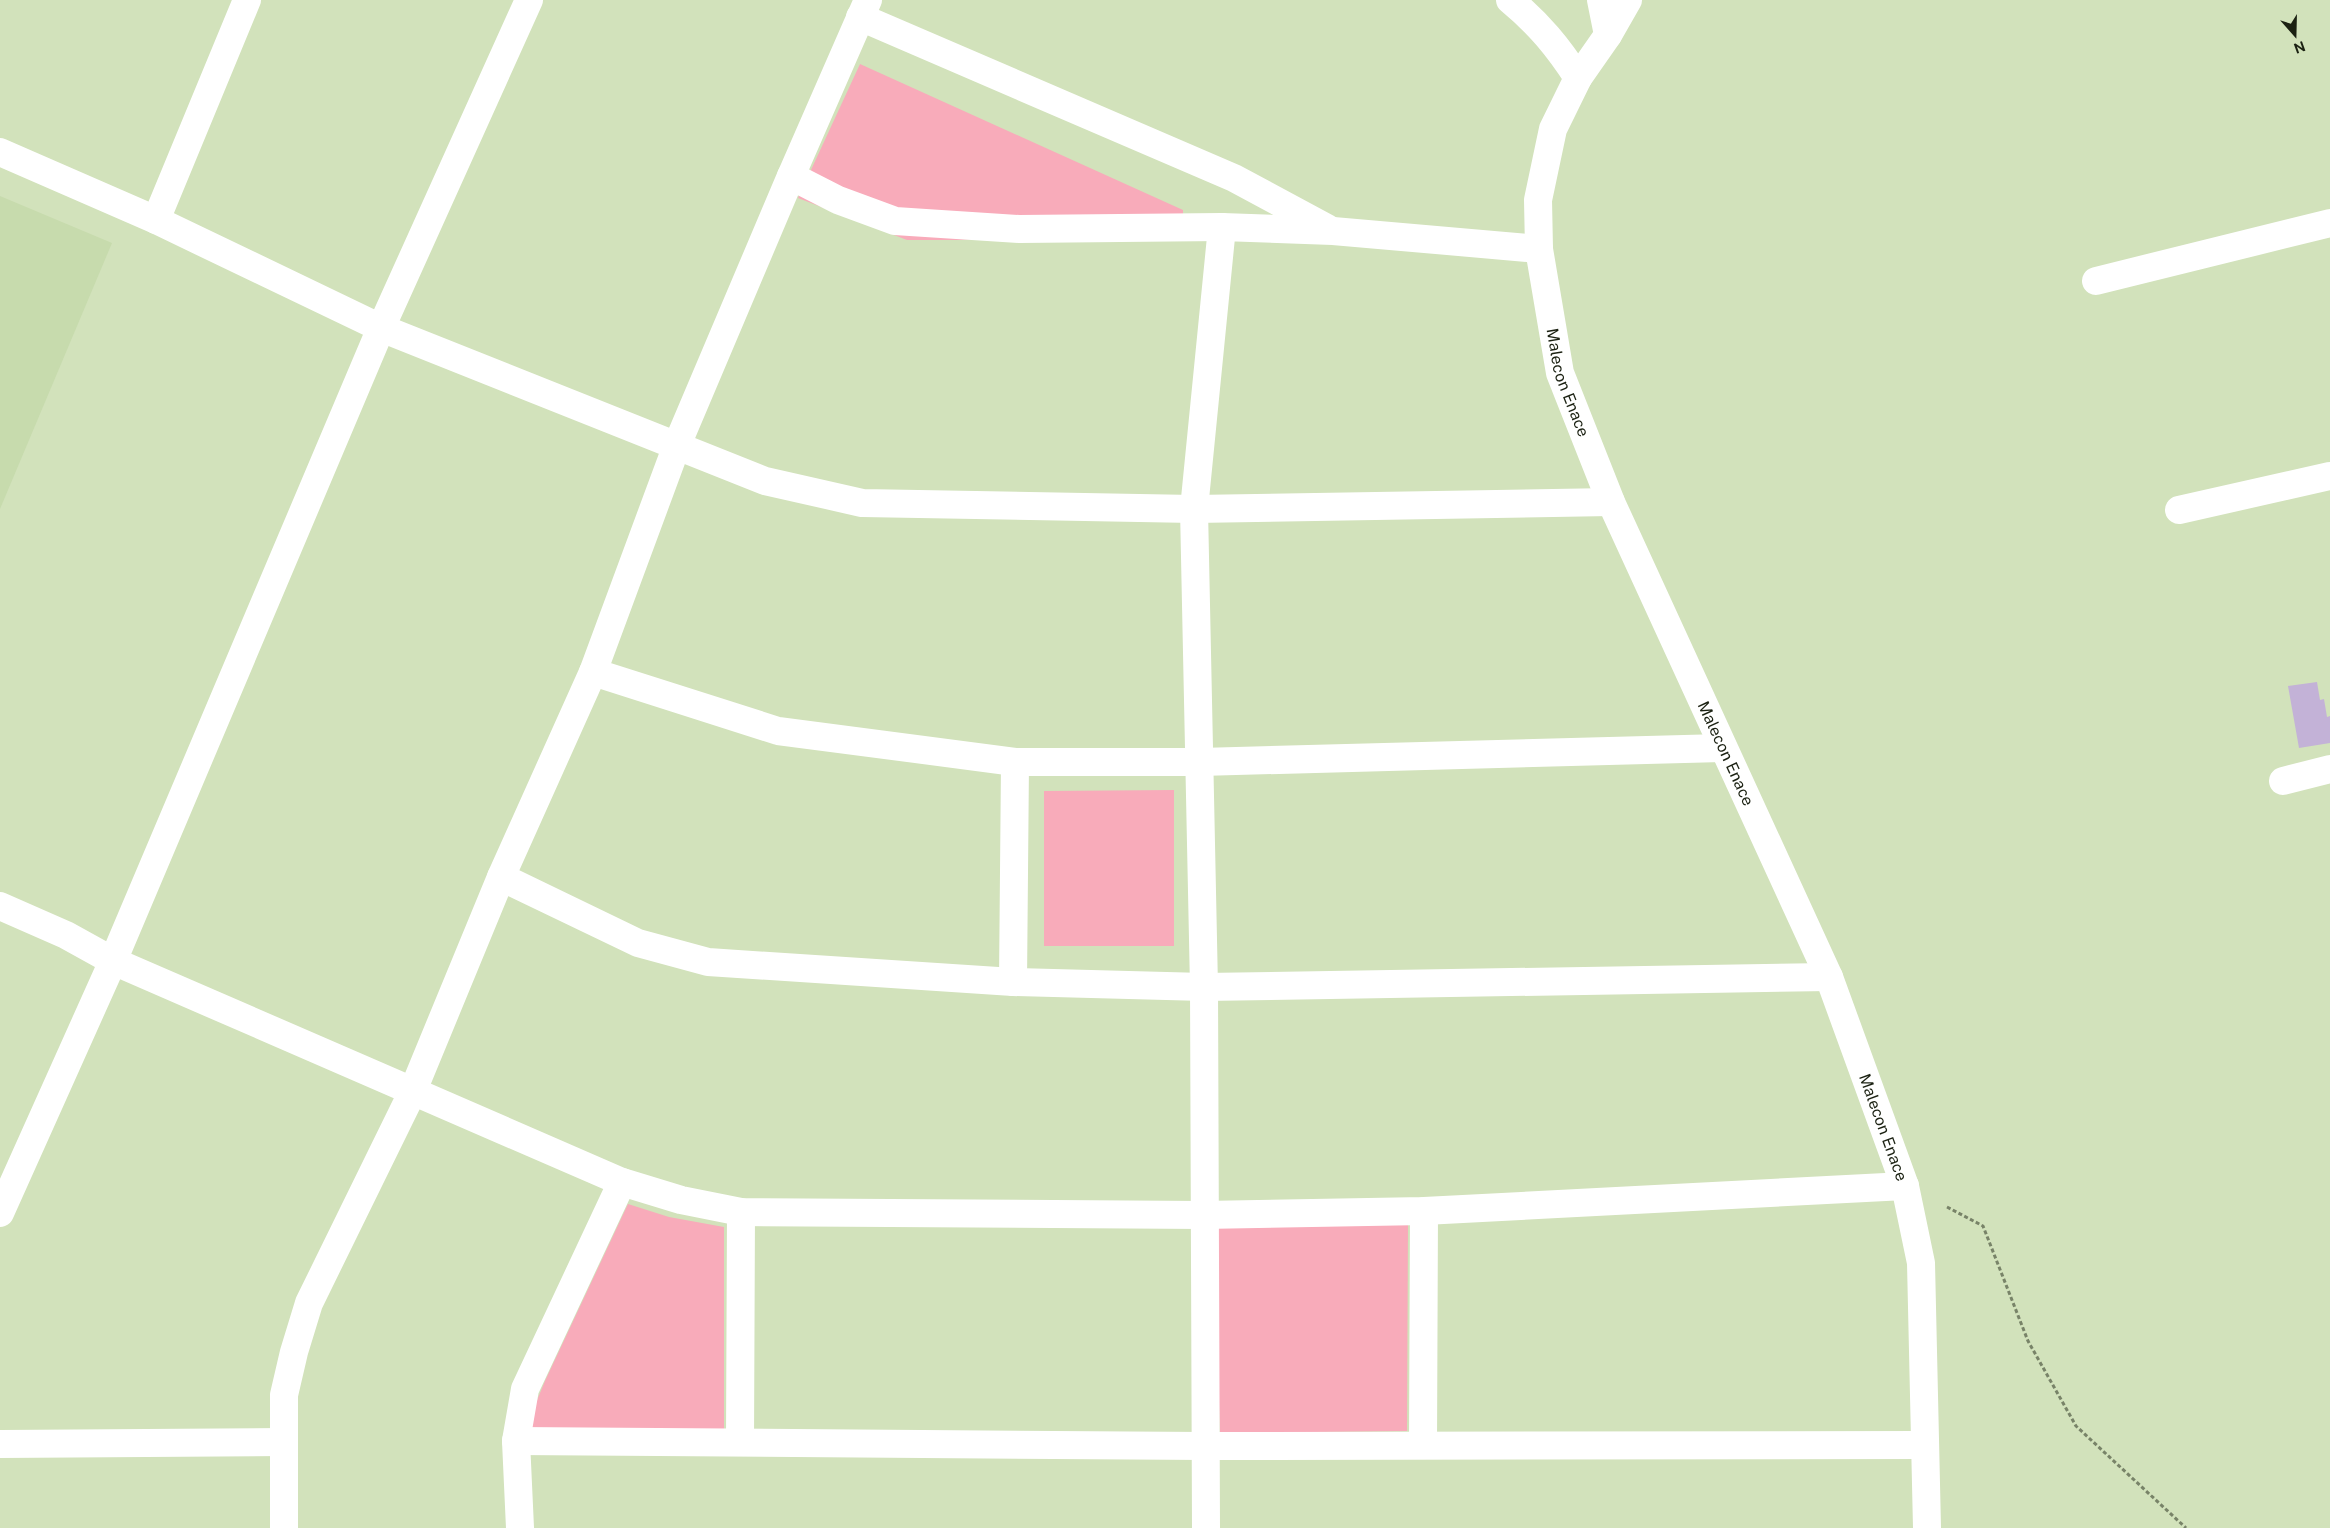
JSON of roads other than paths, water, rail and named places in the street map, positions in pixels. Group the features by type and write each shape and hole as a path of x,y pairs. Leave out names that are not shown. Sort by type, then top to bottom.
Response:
{"street":[{"path":"156,220 247,0"},
{"path":"0,1213 7,1179 113,961 381,328 529,0"},
{"path":"1510,0 1531,17 1556,44 1578,78"},
{"path":"1601,0 1608,35"},
{"name":"Malecon Enace","path":"1628,0 1608,35 1578,78 1553,129 1538,200 1539,249 1560,373 1611,502 1722,748 1829,977 1904,1186 1921,1263 1927,1528"},
{"path":"284,1528 284,1395 294,1352 309,1303 412,1093 501,877 593,672 677,445 864,8 1234,178 1333,231"},
{"path":"0,152 156,220 381,328 765,481 862,503 1194,509 1611,502"},
{"path":"791,176 838,200 895,221 1019,229 1222,228 1333,231 1539,249"},
{"path":"2096,281 2330,223"},
{"path":"1206,1528 1203,1216 1204,987 1194,509 1222,228"},
{"path":"2179,510 2330,476"},
{"path":"593,672 778,731 1014,762 1200,762 1722,748"},
{"path":"1013,982 1014,762"},
{"path":"2283,780 2330,769"},
{"path":"501,877 638,943 708,962 1013,982 1204,987 1829,977"},
{"path":"0,906 66,935 113,961 412,1093 622,1182 681,1200 742,1212 1203,1216 1424,1211 1904,1186"},
{"path":"520,1528 516,1441 525,1389 622,1182"},
{"path":"1423,1445 1424,1211"},
{"path":"740,1442 742,1212"},
{"path":"516,1441 1205,1446 1924,1445"},
{"path":"0,1444 283,1442"}]}
